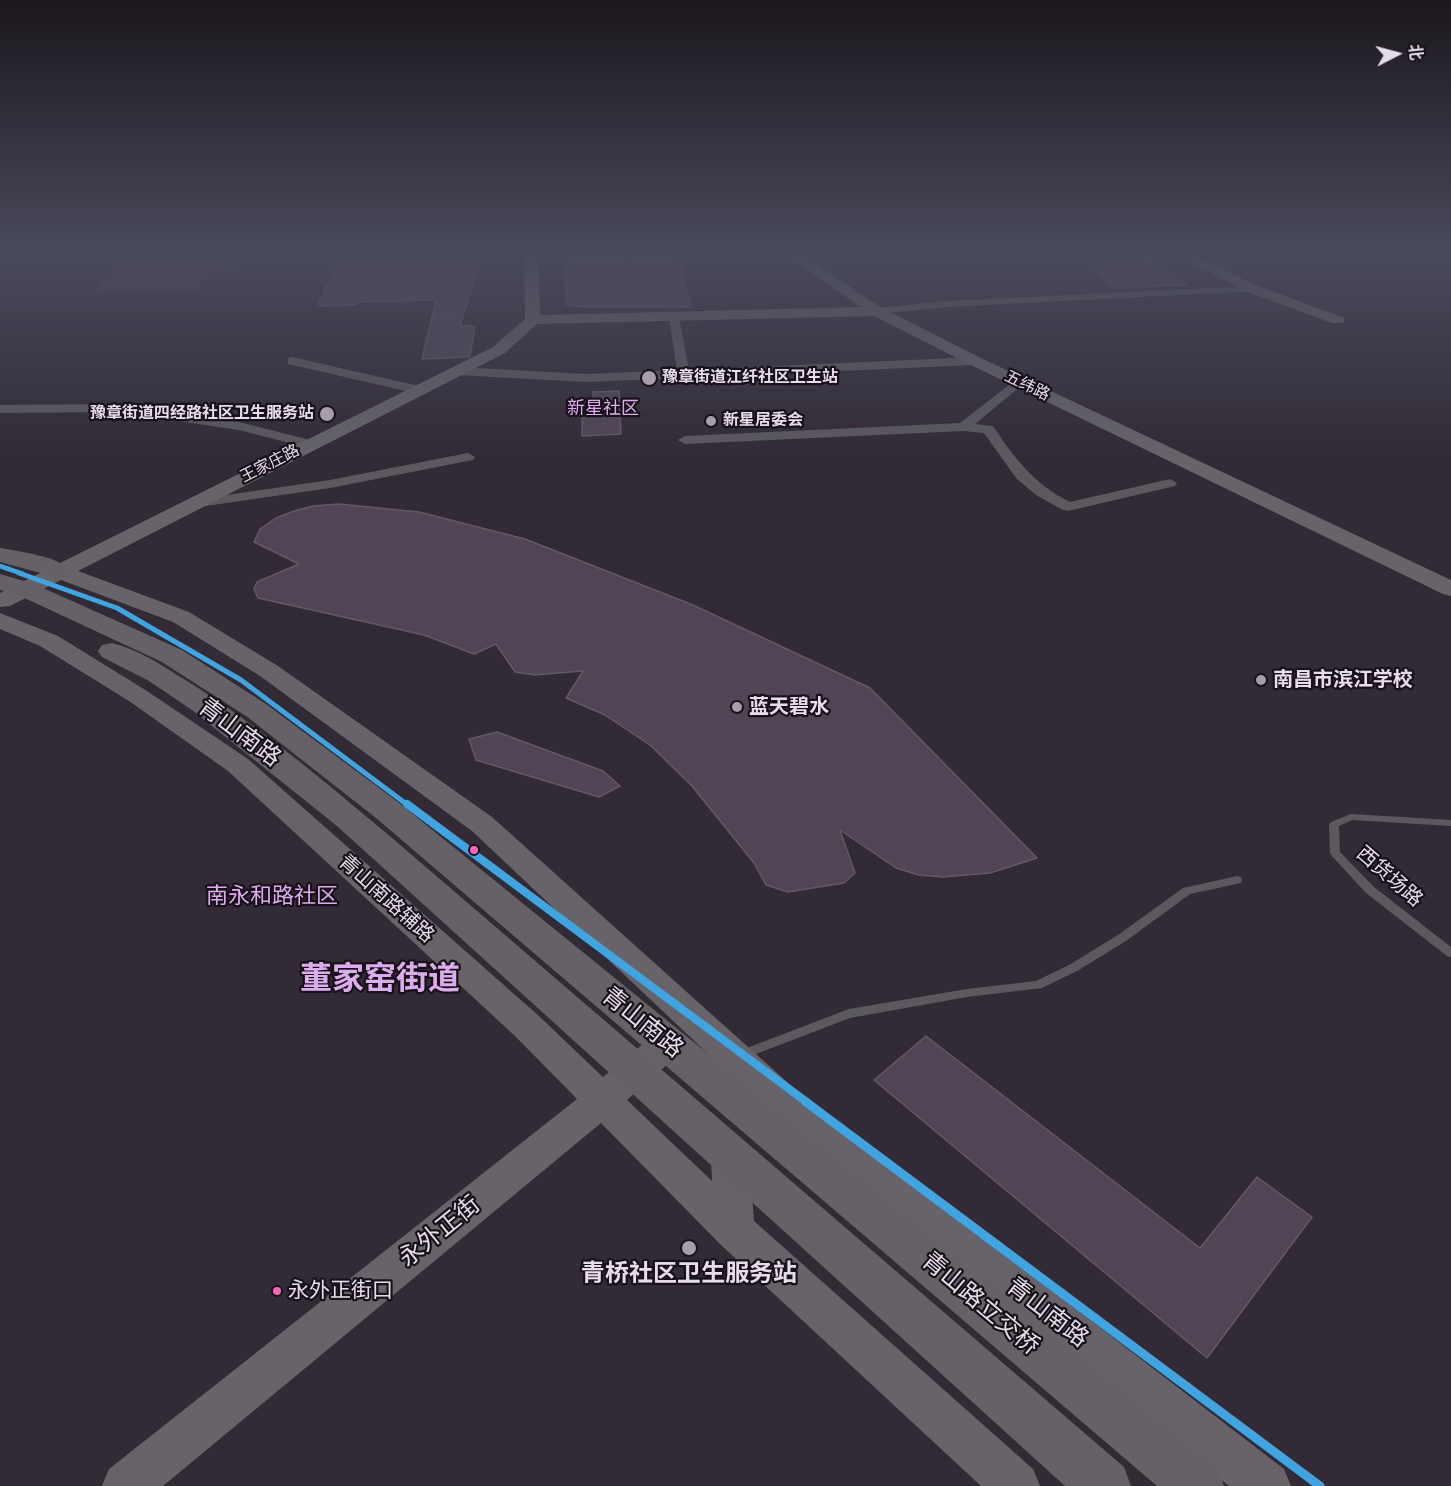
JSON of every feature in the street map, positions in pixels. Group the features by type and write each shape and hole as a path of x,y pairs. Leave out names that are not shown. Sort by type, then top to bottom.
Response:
{"main road":[{"path":"0,555 29,561 59,572"},
{"name":"青山南路","path":"5,598 172,657 256,710 387,810 762,1121"},
{"name":"青山南路","path":"5,598 143,665 233,725 364,829 638,1071 730,1157"},
{"name":"青山路立交桥","path":"762,1121 1198,1486"},
{"path":"730,1157 1105,1486"}],"street":[{"name":"王家庄路","path":"5,598 499,350 529,323"},
{"path":"675,323 684,375"},
{"name":"五纬路","path":"901,323 1018,382 1451,589"},
{"path":"292,361 419,390"},
{"path":"458,371 586,378 975,361"},
{"path":"963,427 1018,382"},
{"path":"0,409 117,408 239,426 309,444"},
{"path":"685,440 963,427 988,429 1007,461 1023,479 1053,500 1068,507 1170,483"},
{"path":"192,504 330,484 468,457"},
{"path":"59,572 182,617 269,671 482,824 813,1129"},
{"name":"青山南路辅路","path":"5,598 59,647 138,696 238,765 526,1026 734,1230"},
{"name":"永外正街","path":"126,1486 638,1071 668,1044"},
{"name":"青山南路","path":"762,1121 813,1129 1267,1486"},
{"path":"730,1157 734,1230 1016,1486"}],"lane":[{"name":"西货场路","path":"1451,823 1351,817 1334,824 1335,853 1370,890 1451,953"},
{"path":"735,1057 849,1014 967,993 1038,985 1073,968 1122,938 1187,891 1237,880"}],"building":[{"path":"430,323 461,323 460,326 475,326 470,356 422,359"},
{"path":"619,391 621,434 582,436 582,402 593,402 593,392"},
{"name":"蓝天碧水","path":"339,504 419,512 525,539 693,605 870,688 1037,858 990,873 943,877 919,875 896,868 840,830 855,873 844,883 788,892 766,885 754,863 692,786 650,745 605,715 566,698 583,671 535,675 515,672 496,644 474,654 424,635 258,598 254,589 257,582 299,564 254,542 260,529 276,518 294,511 313,506"},
{"path":"497,732 603,771 620,786 599,797 476,760 469,739"},
{"path":"926,1036 1200,1248 1257,1177 1312,1217 1207,1358 874,1080"}],"transit line":[{"path":"0,566 117,608 241,680 1320,1486"}],"place":[{"name":"豫章街道江纤社区卫生站","path":"649,378"},
{"name":"豫章街道四经路社区卫生服务站","path":"327,414"},
{"name":"新星居委会","path":"711,421"},
{"name":"南昌市滨江学校","path":"1261,680"},
{"name":"蓝天碧水","path":"737,707"},
{"name":"青桥社区卫生服务站","path":"689,1248"},
{"name":"永外正街口","path":"277,1291"}],"district":[{"name":"新星社区","path":"603,409"},
{"name":"南永和路社区","path":"272,897"},
{"name":"董家窑街道","path":"380,980"}]}
